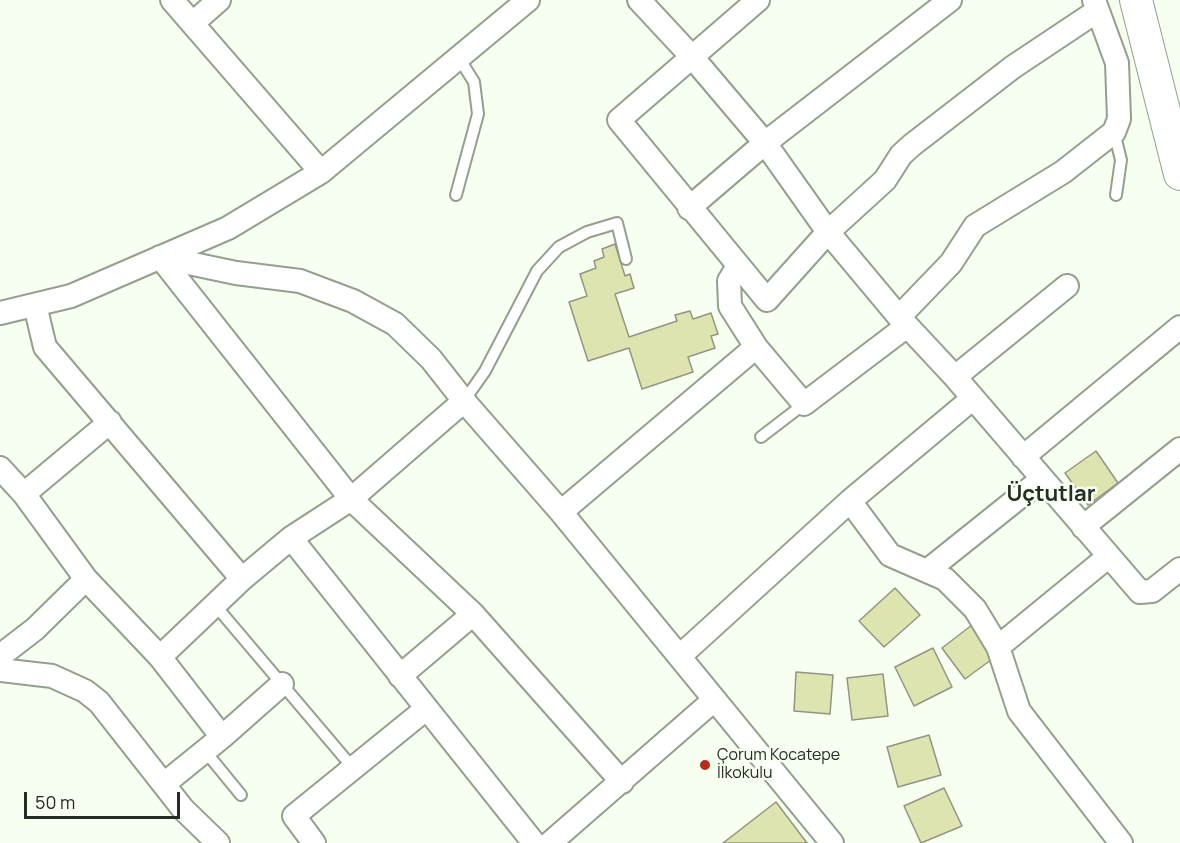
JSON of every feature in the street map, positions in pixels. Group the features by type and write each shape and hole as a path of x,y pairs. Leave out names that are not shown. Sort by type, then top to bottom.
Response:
{"street":[{"path":"172,0 321,172"},
{"path":"193,23 219,0"},
{"path":"0,313 71,296 228,228 321,172 528,0"},
{"path":"639,0 693,58 765,143 828,231 903,321 955,377 1140,592 1152,591 1180,569"},
{"path":"738,266 729,281 727,296 730,306 756,346 804,404 903,321 951,263 975,226 1063,172 1114,132 1119,119 1117,63 1095,6 912,145 901,156 885,180 828,231 767,300 689,208 619,120 758,0"},
{"path":"689,208 765,143 950,0"},
{"path":"1136,0 1150,54 1175,131 1180,174"},
{"path":"1117,63 1150,54"},
{"path":"160,257 236,273 300,281 353,301 395,324 431,359 464,401 561,512 832,843"},
{"path":"160,257 351,499 474,614 622,782"},
{"path":"955,377 1067,286"},
{"path":"35,305 45,347 242,579"},
{"path":"1023,457 1180,327"},
{"path":"561,512 756,346"},
{"path":"680,656 850,501 972,399"},
{"path":"160,657 242,579 291,538 351,499 464,401"},
{"path":"24,494 110,422"},
{"path":"1083,527 1180,449"},
{"path":"0,468 24,494 86,579 160,657 213,744"},
{"path":"927,571 1042,479"},
{"path":"850,501 890,555 945,579 975,609 998,647 1019,711 1121,843"},
{"path":"291,538 534,843"},
{"path":"998,647 1108,556"},
{"path":"0,656 35,629 86,579"},
{"path":"400,676 474,614"},
{"path":"0,670 52,676 85,691 99,702 183,809 218,843"},
{"path":"164,784 282,684"},
{"path":"550,843 714,700"},
{"path":"314,843 294,816 426,709"}],"lane":[{"path":"456,195 475,128 478,107 474,82 459,58"},
{"path":"1114,132 1121,160 1116,195"},
{"path":"464,401 485,371 537,271 559,247 587,232 617,223 627,259"},
{"path":"761,437 804,404"},
{"path":"215,605 353,768"},
{"path":"213,744 241,795"}],"building":[{"path":"615,244 625,276 630,274 634,288 615,294 629,337 677,321 675,315 690,311 693,319 711,313 718,334 711,336 715,348 688,357 693,372 642,389 629,348 588,361 569,302 587,296 580,274 596,268 594,261 604,257 602,249"},
{"path":"1096,451 1118,483 1088,505 1065,473"},
{"path":"895,588 920,615 884,647 859,621"},
{"path":"972,625 995,657 965,679 942,648"},
{"path":"933,648 952,687 914,706 895,667"},
{"path":"796,672 833,675 830,714 794,711"},
{"path":"883,674 888,716 852,720 847,678"},
{"path":"929,735 941,775 898,787 887,747"},
{"path":"944,788 962,826 921,843 904,806"},
{"path":"776,802 807,843 723,843"}],"place":[{"name":"Çorum Kocatepe İlkokulu","path":"705,765"}],"district":[{"name":"Üçtutlar","path":"1051,495"}]}
